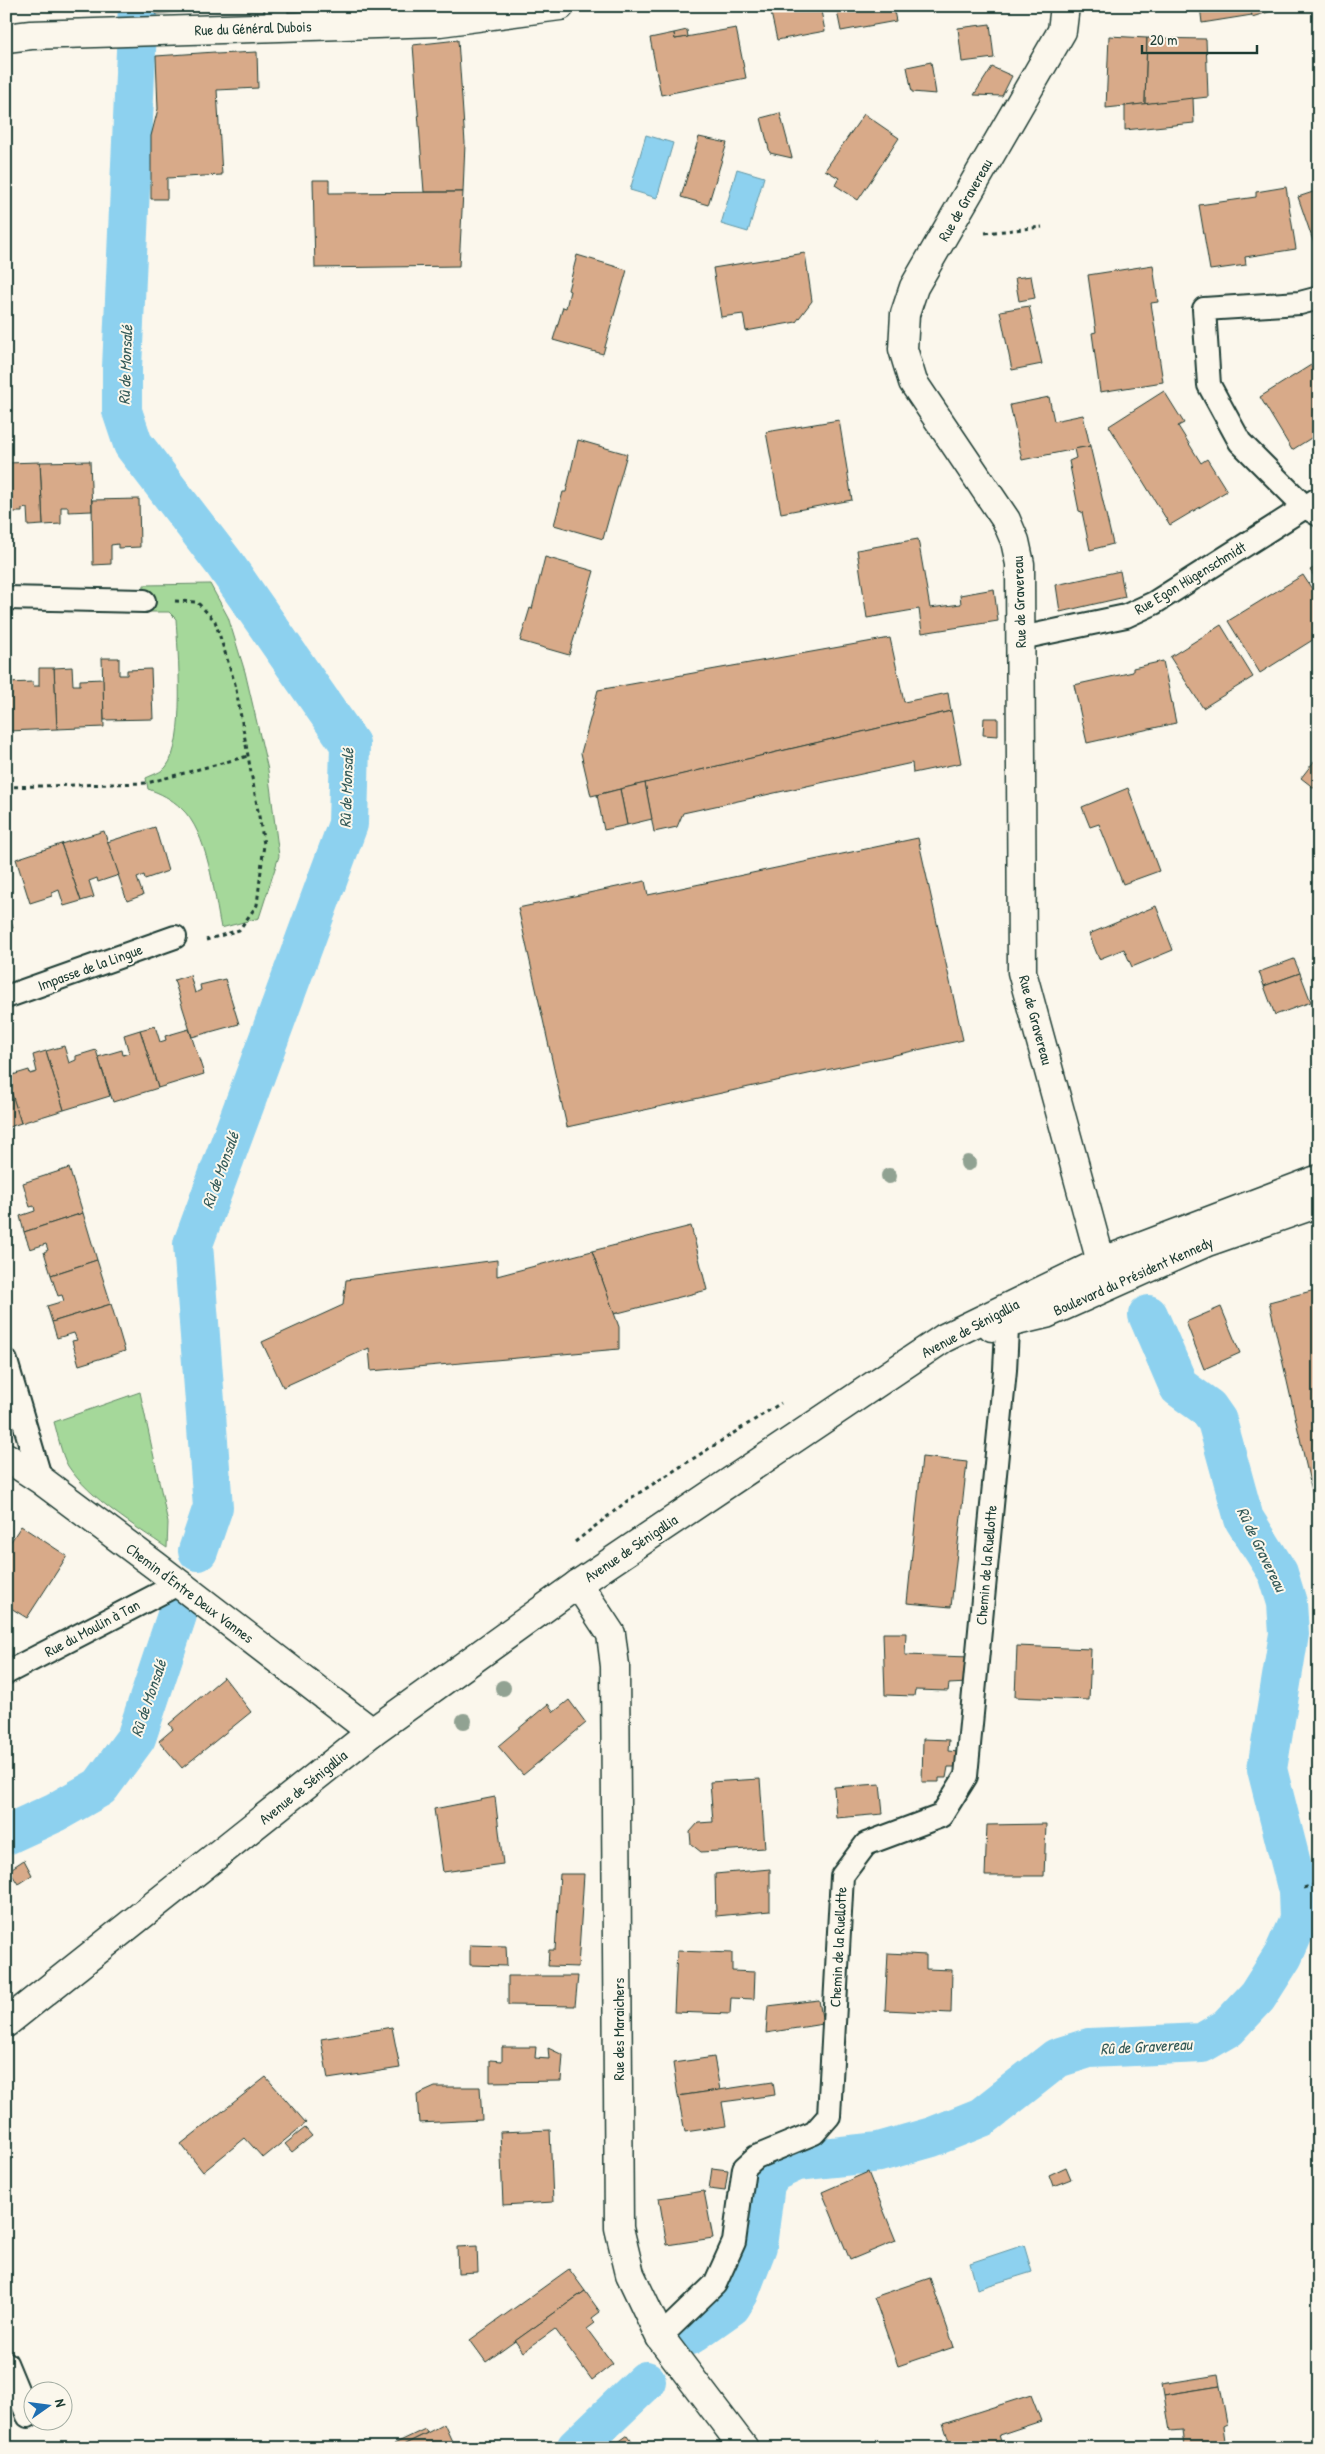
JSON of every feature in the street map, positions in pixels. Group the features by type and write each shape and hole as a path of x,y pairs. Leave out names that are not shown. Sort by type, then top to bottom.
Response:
{"street":[{"name":"Rue du Général Dubois","path":"6,38 31,35 141,31 277,17 440,22 560,6"},
{"name":"Rue de Gravereau","path":"1065,6 1062,31 914,287 905,314 903,350 913,382 1006,520 1015,541 1020,564 1022,972 1101,1262"},
{"name":"Avenue de Sénigallia","path":"1007,1315 1101,1262 1319,1180"},
{"name":"Boulevard du Président Kennedy","path":"944,1338 1007,1315 1046,1314 1207,1242 1319,1203"},
{"name":"Avenue de Sénigallia","path":"6,2023 372,1732 578,1584 944,1338"},
{"name":"Chemin d'Entre Deux Vannes","path":"6,1457 41,1480 372,1732"},
{"name":"Rue des Maraichers","path":"578,1584 611,1634 615,1666 619,2228 630,2274 660,2337 744,2448"}],"lane":[{"path":"1314,507 1240,442 1209,385 1204,309 1300,303 1319,298"},
{"name":"Rue Egon Hügenschmidt","path":"1021,638 1126,616 1147,606 1314,507"},
{"path":"6,598 144,600"},
{"name":"Impasse de la Lingue","path":"6,997 175,936"},
{"name":"Chemin de la Ruellotte","path":"660,2337 715,2284 734,2242 744,2168 756,2157 814,2133 829,2116 842,1876 866,1844 941,1816 966,1776 1005,1370 1007,1315"},
{"path":"6,1361 41,1480"},
{"name":"Rue du Moulin à Tan","path":"6,1673 178,1584"},
{"path":"6,2363 22,2402"}],"path":[{"path":"943,238 1042,227"},
{"path":"144,600 197,602 215,621 234,684 264,844 257,905 239,930 191,945 175,936"},
{"path":"6,787 147,783 248,756"},
{"path":"1304,1888 1319,1883"}],"green space":[{"path":"210,584 228,617 245,672 268,770 279,856 259,918 221,928 208,864 198,832 181,808 166,797 148,789 146,778 164,769 172,755 176,738 179,696 176,619 169,612 143,612 144,585"},
{"path":"140,1392 168,1523 167,1548 101,1501 77,1478 68,1466 54,1422"}],"water":[{"path":"646,135 673,143 657,198 630,190"},
{"path":"737,169 764,177 748,232 721,224"},
{"path":"1024,2245 1032,2272 977,2289 970,2263"}],"building":[{"path":"154,6 190,6 191,11 155,14"},
{"path":"776,6 820,6 825,31 777,40 771,13 777,11"},
{"path":"836,6 893,6 896,21 841,31"},
{"path":"1200,6 1251,6 1252,15 1202,23"},
{"path":"1251,6 1288,6 1252,17"},
{"path":"990,24 994,58 962,62 958,28"},
{"path":"736,28 746,78 661,95 650,38 674,33 675,39"},
{"path":"687,30 688,37 675,39 674,33"},
{"path":"1109,36 1147,38 1145,104 1106,108"},
{"path":"1147,38 1206,39 1208,97 1145,104"},
{"path":"458,40 465,143 463,192 424,192 413,45"},
{"path":"215,52 216,54 257,52 258,88 217,90 222,175 167,178 167,199 151,199 151,136 158,109 156,56"},
{"path":"931,62 936,94 912,92 907,67"},
{"path":"992,67 1012,76 1002,96 974,95"},
{"path":"1193,98 1194,123 1125,130 1125,106"},
{"path":"780,113 792,158 770,153 761,118"},
{"path":"864,114 899,138 858,200 835,185 839,178 825,170"},
{"path":"699,137 727,143 708,205 681,197"},
{"path":"313,180 329,180 329,193 463,192 459,266 315,268"},
{"path":"1286,187 1296,249 1245,257 1246,265 1210,270 1199,205 1256,197 1256,192"},
{"path":"1319,190 1319,258 1298,197"},
{"path":"805,253 812,301 796,322 746,331 743,314 721,317 713,268"},
{"path":"577,255 627,270 603,354 553,340 563,307 566,308 570,291 568,290"},
{"path":"1153,265 1158,302 1151,303 1163,382 1100,392 1092,333 1096,332 1088,275"},
{"path":"1031,276 1035,298 1019,301 1015,278"},
{"path":"1029,306 1042,364 1012,370 1000,311"},
{"path":"1319,364 1319,433 1292,450 1260,397 1311,365 1313,368"},
{"path":"1164,391 1184,423 1178,426 1201,463 1207,459 1227,491 1170,525 1109,426"},
{"path":"1049,397 1054,421 1083,415 1090,446 1022,460 1010,405"},
{"path":"839,420 852,500 781,513 766,432"},
{"path":"578,440 627,454 603,539 554,525 563,492 566,492"},
{"path":"1090,446 1113,544 1090,550 1082,512 1079,511 1069,461 1076,458 1074,449"},
{"path":"90,461 92,511 68,512 68,507 61,507 61,524 43,525 40,462"},
{"path":"40,462 43,525 28,526 27,508 22,509 22,512 6,512 6,463"},
{"path":"139,499 140,547 118,548 118,544 111,545 111,564 93,565 92,500"},
{"path":"918,539 930,608 961,604 960,595 994,589 998,621 922,633 919,609 867,618 857,550"},
{"path":"545,557 594,571 569,655 520,641 530,608 532,609"},
{"path":"1319,565 1319,584 1310,570"},
{"path":"1120,571 1125,597 1060,612 1056,585"},
{"path":"1303,575 1319,600 1319,636 1260,673 1228,621"},
{"path":"1221,625 1253,677 1203,708 1170,657"},
{"path":"890,638 904,702 948,693 951,711 591,796 581,753 598,690"},
{"path":"102,658 119,658 119,675 127,675 127,670 151,669 153,719 104,720"},
{"path":"1163,661 1176,723 1087,743 1074,685 1133,672 1133,668"},
{"path":"72,667 73,685 80,685 80,680 103,679 104,727 57,729 54,668"},
{"path":"39,668 54,668 57,729 8,731 7,683 33,682 33,686 39,686"},
{"path":"951,711 961,763 913,773 912,763 683,813 677,827 654,832 645,783"},
{"path":"984,718 998,718 998,736 983,735"},
{"path":"1319,755 1319,792 1301,778"},
{"path":"645,783 652,819 627,825 620,789"},
{"path":"1128,788 1159,871 1123,884 1099,824 1090,827 1082,807"},
{"path":"620,789 627,825 604,830 597,795"},
{"path":"155,827 168,871 145,879 144,875 137,878 143,895 127,901 107,842"},
{"path":"104,831 119,875 98,882 97,878 89,881 94,897 81,901 61,844"},
{"path":"918,838 963,1040 567,1127 518,908 645,881 648,895"},
{"path":"61,844 81,901 64,906 59,890 52,893 52,896 30,903 16,859"},
{"path":"6,905 13,928 6,930"},
{"path":"1156,906 1173,950 1132,967 1124,949 1099,959 1089,934"},
{"path":"1294,959 1300,973 1264,986 1259,972"},
{"path":"1300,973 1311,1002 1275,1015 1264,986"},
{"path":"190,975 195,993 201,990 200,985 225,979 239,1024 192,1037 174,980"},
{"path":"155,1026 160,1042 166,1040 165,1036 189,1029 204,1074 158,1088 140,1030"},
{"path":"140,1030 158,1088 113,1102 98,1057 122,1050 123,1055 129,1053 124,1035"},
{"path":"64,1046 69,1063 76,1060 76,1056 96,1050 110,1096 64,1110 46,1051"},
{"path":"46,1051 64,1110 21,1123 6,1077 29,1070 30,1074 37,1072 33,1055"},
{"path":"8,1081 21,1123 6,1128 6,1082"},
{"path":"69,1168 83,1213 24,1232 20,1216 35,1211 34,1206 30,1207 23,1183"},
{"path":"83,1213 97,1260 51,1275 44,1252 48,1250 46,1244 30,1249 24,1232"},
{"path":"691,1226 707,1290 614,1314 592,1251"},
{"path":"592,1251 619,1327 619,1349 371,1371 369,1348 283,1387 262,1342 343,1305 346,1280 497,1260 497,1276"},
{"path":"97,1260 111,1304 52,1322 47,1306 64,1301 62,1295 58,1296 51,1275"},
{"path":"1319,1289 1319,1522 1269,1302"},
{"path":"111,1304 125,1351 79,1365 72,1341 77,1340 74,1333 57,1338 52,1322"},
{"path":"1221,1307 1240,1353 1204,1369 1186,1322"},
{"path":"922,1457 967,1462 951,1607 907,1603"},
{"path":"21,1526 67,1556 27,1618 6,1605 6,1549"},
{"path":"883,1633 906,1633 905,1655 971,1657 968,1683 949,1684 948,1691 915,1690 914,1696 885,1695"},
{"path":"1017,1646 1091,1649 1089,1700 1015,1697"},
{"path":"224,1677 251,1712 182,1768 159,1741 173,1729 169,1724"},
{"path":"569,1700 586,1723 523,1775 498,1746 548,1704 554,1712"},
{"path":"923,1739 949,1740 948,1751 958,1752 956,1767 948,1767 946,1778 939,1778 939,1782 922,1782"},
{"path":"760,1779 765,1848 701,1852 691,1844 690,1832 698,1823 713,1822 710,1782"},
{"path":"880,1784 883,1814 836,1818 834,1787"},
{"path":"495,1797 503,1864 443,1872 434,1809"},
{"path":"1046,1824 1044,1876 985,1876 987,1825"},
{"path":"24,1860 32,1875 18,1884 9,1870"},
{"path":"770,1869 770,1911 716,1916 715,1874"},
{"path":"560,1874 584,1874 578,1967 548,1966 549,1950 555,1950"},
{"path":"470,1945 506,1946 507,1966 470,1965"},
{"path":"677,1951 732,1953 732,1971 755,1972 754,1999 731,1998 730,2014 674,2012"},
{"path":"888,1953 926,1955 926,1969 952,1970 951,2013 885,2010"},
{"path":"508,1976 578,1976 575,2006 508,2005"},
{"path":"819,2000 823,2024 766,2033 768,2006"},
{"path":"392,2027 400,2068 328,2079 321,2039"},
{"path":"502,2047 536,2047 535,2058 549,2059 548,2048 563,2055 561,2081 490,2082 490,2060 502,2061"},
{"path":"714,2057 720,2090 678,2096 673,2063"},
{"path":"266,2077 306,2123 263,2158 245,2138 203,2172 181,2144"},
{"path":"773,2082 775,2095 722,2102 726,2126 685,2132 678,2096"},
{"path":"435,2087 480,2087 482,2120 419,2123 417,2095"},
{"path":"305,2128 312,2136 292,2152 285,2144"},
{"path":"550,2130 553,2202 503,2205 500,2132"},
{"path":"1066,2167 1071,2179 1053,2186 1049,2175"},
{"path":"712,2168 728,2170 725,2191 709,2189"},
{"path":"868,2172 896,2241 850,2260 822,2192"},
{"path":"704,2191 713,2238 667,2245 659,2198"},
{"path":"477,2246 478,2272 458,2273 457,2247"},
{"path":"569,2269 585,2291 486,2362 470,2340"},
{"path":"930,2278 954,2347 898,2366 874,2297"},
{"path":"585,2291 600,2312 592,2318 595,2323 587,2329 613,2364 592,2380 555,2329 523,2352 515,2341"},
{"path":"1218,2375 1220,2386 1164,2395 1162,2384"},
{"path":"1220,2386 1227,2424 1223,2426 1226,2448 1184,2448 1182,2430 1170,2431 1164,2395"},
{"path":"1031,2395 1041,2421 999,2435 1003,2448 951,2448 943,2423"},
{"path":"444,2424 455,2448 397,2448 427,2433"},
{"path":"425,2429 427,2433 397,2448 394,2444"},
{"path":"628,2435 637,2448 610,2448"}],"waterway":[{"name":"Rû de Monsalé","path":"138,6 122,368 122,411 133,444 224,563 350,744 348,824 193,1244 213,1507 198,1551"},
{"name":"Rû de Gravereau","path":"690,2335 731,2306 739,2293 757,2246 765,2184 773,2172 797,2161 879,2152 932,2137 982,2117 1057,2058 1089,2048 1202,2043 1228,2028 1257,1997 1283,1956 1299,1920 1298,1891 1267,1769 1289,1634 1287,1603 1278,1573 1244,1519 1217,1421 1208,1408 1179,1387 1148,1315"},
{"name":"Rû de Monsalé","path":"6,1835 56,1812 100,1787 136,1738 177,1615"},
{"path":"576,2448 646,2381"}]}
